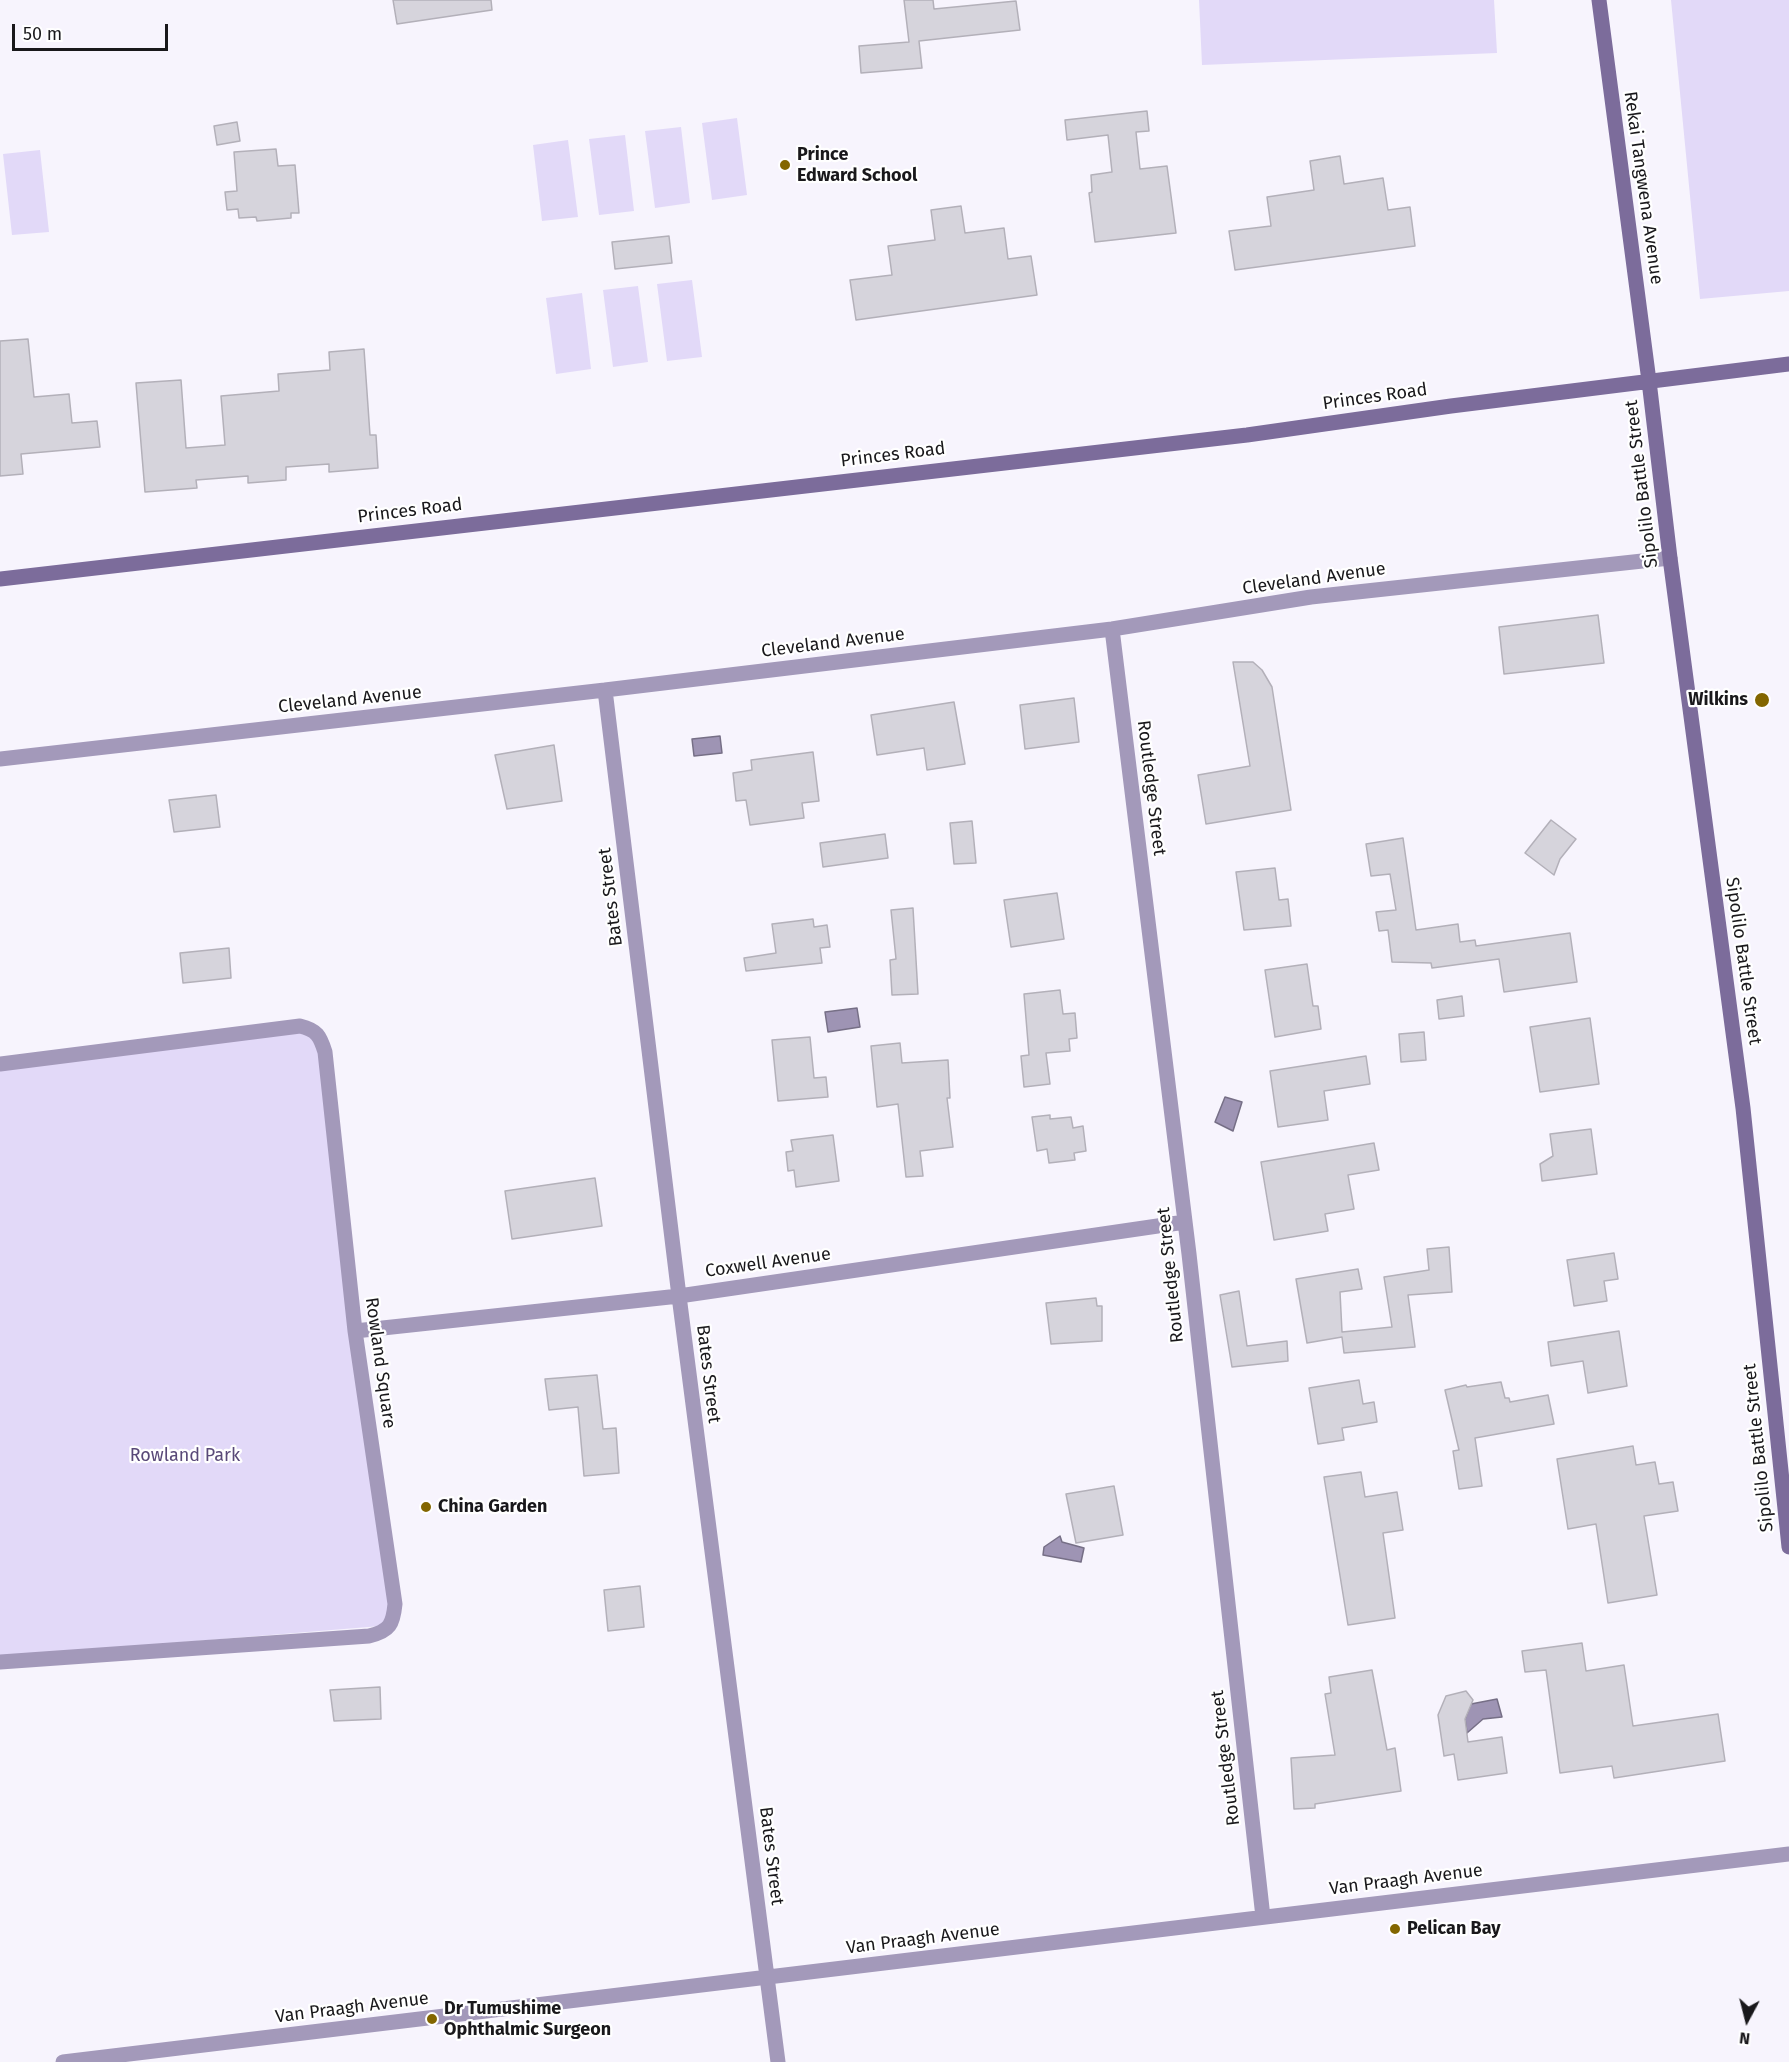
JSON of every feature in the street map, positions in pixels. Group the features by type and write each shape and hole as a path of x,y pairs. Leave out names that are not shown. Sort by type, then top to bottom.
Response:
{"main road":[{"name":"Rekai Tangwena Avenue","path":"1599,0 1649,381"},
{"name":"Princes Road","path":"0,579 1247,435 1789,364"},
{"name":"Sipolilo Battle Street","path":"1649,381 1670,558 1743,1108 1789,1547"}],"street":[{"name":"Cleveland Avenue","path":"0,759 1112,629 1311,597 1670,558"},
{"name":"Routledge Street","path":"1112,629 1185,1222 1263,1917"},
{"name":"Bates Street","path":"605,690 679,1296 778,2062"},
{"name":"Rowland Square","path":"0,1064 300,1026 313,1029 320,1037 326,1052 355,1331 395,1604 390,1626 383,1633 369,1636 0,1662"},
{"name":"Coxwell Avenue","path":"355,1331 679,1296 1185,1222"},
{"name":"Van Praagh Avenue","path":"63,2062 1789,1854"}],"green space":[{"path":"1199,0 1494,0 1497,53 1202,65"},
{"path":"1671,0 1789,0 1789,291 1700,299"},
{"path":"737,118 747,195 712,200 702,123"},
{"path":"681,127 690,203 655,208 645,131"},
{"path":"625,135 634,211 599,215 589,139"},
{"path":"568,140 578,217 542,221 533,145"},
{"path":"40,150 49,232 12,235 3,154"},
{"path":"692,280 702,357 667,361 657,284"},
{"path":"638,286 648,362 613,367 603,290"},
{"path":"582,293 591,369 556,374 546,298"},
{"name":"Rowland Park","path":"315,1027 393,1625 0,1657 0,1068"}],"shaded area":[{"path":"720,736 722,753 694,756 692,739"},
{"path":"857,1008 860,1027 828,1032 825,1012"},
{"path":"1225,1097 1242,1102 1233,1131 1215,1122"},
{"path":"1060,1536 1062,1542 1084,1548 1081,1562 1043,1555 1044,1547"},
{"path":"1497,1699 1502,1717 1483,1719 1467,1733 1465,1719 1471,1704"}],"building":[{"path":"393,0 491,0 492,10 397,24"},
{"path":"904,0 933,0 934,9 1016,1 1020,30 919,41 922,68 861,73 859,46 909,42"},
{"path":"1147,111 1149,131 1136,132 1140,169 1167,166 1176,233 1095,242 1089,193 1092,192 1091,175 1112,172 1108,135 1067,140 1065,120"},
{"path":"237,122 240,141 217,145 214,126"},
{"path":"276,149 278,166 295,165 299,213 291,213 291,218 257,221 256,217 239,218 238,209 227,210 225,192 237,191 234,152"},
{"path":"1340,156 1344,184 1383,178 1388,210 1410,207 1415,246 1235,270 1229,231 1271,226 1267,197 1314,190 1310,161"},
{"path":"961,206 965,233 1004,228 1008,259 1031,256 1037,295 856,320 850,280 892,275 888,246 935,240 931,210"},
{"path":"669,236 672,263 615,269 612,242"},
{"path":"28,339 34,397 69,394 72,423 97,421 100,447 21,454 23,474 0,476 0,341"},
{"path":"364,349 370,435 376,435 378,468 329,472 329,464 286,467 286,480 248,483 248,476 196,480 197,488 145,492 136,383 181,380 186,448 225,445 221,396 279,391 278,374 330,370 329,352"},
{"path":"1598,615 1604,663 1504,674 1499,627"},
{"path":"1233,662 1253,662 1262,670 1272,687 1291,810 1206,824 1198,775 1250,766"},
{"path":"1074,698 1079,742 1025,749 1020,705"},
{"path":"954,702 965,764 927,770 924,748 877,755 871,715"},
{"path":"554,745 562,801 507,809 495,755"},
{"path":"813,752 819,801 802,803 804,818 750,825 746,800 736,801 733,773 752,770 751,760"},
{"path":"216,795 220,827 174,832 169,800"},
{"path":"1551,820 1576,839 1560,859 1554,875 1525,853"},
{"path":"972,821 976,863 954,864 950,823"},
{"path":"885,834 888,858 823,867 820,843"},
{"path":"1403,838 1416,930 1458,924 1460,942 1475,940 1476,946 1570,933 1577,982 1504,992 1499,959 1432,968 1431,963 1392,962 1388,930 1379,931 1376,912 1396,910 1390,874 1371,876 1366,844"},
{"path":"1275,868 1279,900 1288,899 1291,926 1244,930 1236,872"},
{"path":"1057,893 1064,939 1011,947 1004,900"},
{"path":"913,908 918,994 892,995 890,960 896,959 891,910"},
{"path":"813,919 814,927 827,925 830,947 820,948 822,963 746,971 744,958 776,953 772,924"},
{"path":"229,948 231,978 183,983 180,953"},
{"path":"1307,964 1313,1006 1318,1006 1321,1029 1275,1037 1265,970"},
{"path":"1060,990 1063,1014 1075,1013 1077,1038 1069,1039 1070,1051 1046,1053 1050,1084 1024,1087 1021,1056 1029,1055 1024,994"},
{"path":"1462,996 1464,1016 1439,1019 1437,1000"},
{"path":"1590,1018 1599,1084 1540,1092 1530,1027"},
{"path":"1424,1032 1426,1060 1401,1062 1399,1034"},
{"path":"810,1037 814,1078 826,1077 828,1097 778,1101 772,1040"},
{"path":"900,1043 902,1063 948,1060 950,1098 947,1098 953,1147 920,1151 923,1176 906,1177 898,1104 877,1107 871,1046"},
{"path":"1366,1056 1370,1084 1324,1091 1328,1120 1278,1127 1270,1071"},
{"path":"1050,1115 1050,1119 1071,1117 1073,1128 1083,1126 1086,1151 1074,1153 1075,1160 1049,1163 1047,1149 1037,1151 1032,1117"},
{"path":"1591,1129 1597,1174 1542,1181 1540,1164 1553,1156 1550,1134"},
{"path":"833,1135 839,1181 796,1187 794,1170 788,1171 786,1152 793,1151 791,1140"},
{"path":"1374,1143 1379,1170 1348,1175 1354,1209 1325,1214 1328,1231 1274,1240 1261,1162"},
{"path":"595,1178 602,1226 512,1239 505,1191"},
{"path":"1449,1247 1452,1292 1408,1295 1415,1347 1344,1353 1342,1337 1307,1343 1296,1279 1358,1269 1362,1289 1340,1292 1342,1332 1392,1327 1384,1277 1429,1270 1427,1249"},
{"path":"1614,1253 1618,1279 1604,1281 1607,1301 1574,1306 1567,1260"},
{"path":"1239,1291 1247,1346 1287,1341 1288,1361 1232,1367 1220,1295"},
{"path":"1096,1298 1097,1306 1102,1306 1102,1341 1051,1344 1046,1303"},
{"path":"1619,1331 1627,1386 1588,1393 1583,1361 1551,1366 1548,1342"},
{"path":"597,1375 603,1429 616,1428 619,1473 584,1476 578,1407 549,1410 545,1379"},
{"path":"1359,1380 1363,1404 1374,1402 1377,1422 1342,1428 1344,1440 1318,1444 1309,1388"},
{"path":"1501,1382 1505,1398 1509,1398 1510,1402 1548,1395 1554,1424 1475,1438 1482,1486 1459,1489 1453,1451 1459,1450 1445,1390 1466,1385 1467,1387"},
{"path":"1633,1446 1636,1465 1655,1462 1659,1484 1673,1482 1678,1511 1644,1516 1657,1595 1608,1603 1596,1524 1568,1529 1557,1459"},
{"path":"1361,1472 1365,1497 1397,1492 1403,1530 1383,1533 1395,1618 1348,1625 1324,1477"},
{"path":"1114,1486 1123,1535 1076,1543 1066,1494"},
{"path":"640,1586 644,1627 608,1631 604,1590"},
{"path":"1582,1643 1586,1671 1624,1665 1633,1726 1718,1714 1725,1761 1614,1778 1612,1766 1560,1773 1546,1670 1525,1672 1522,1651"},
{"path":"1372,1670 1387,1750 1395,1748 1401,1791 1315,1804 1315,1808 1294,1809 1291,1758 1335,1755 1325,1694 1331,1693 1329,1677"},
{"path":"380,1687 381,1719 334,1721 330,1690"},
{"path":"1466,1691 1473,1700 1465,1719 1468,1742 1502,1737 1507,1773 1458,1780 1454,1754 1444,1756 1438,1715 1446,1696"}],"place":[{"name":"Prince Edward School","path":"785,165"},
{"name":"Wilkins","path":"1762,700"},
{"name":"China Garden","path":"426,1507"},
{"name":"Pelican Bay","path":"1395,1929"},
{"name":"Dr Tumushime Ophthalmic Surgeon","path":"432,2019"}]}
